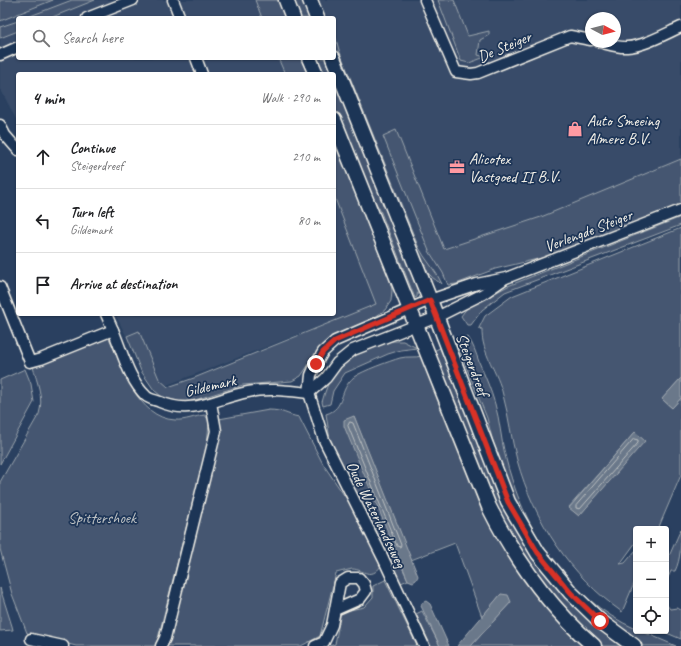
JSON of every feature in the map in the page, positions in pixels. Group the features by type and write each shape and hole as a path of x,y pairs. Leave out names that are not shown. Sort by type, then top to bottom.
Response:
{"main road":[{"path":"286,0 292,16"},
{"path":"310,0 316,16"},
{"path":"310,60 315,72"},
{"name":"Steigerdreef","path":"334,60 437,316 508,502 538,553 577,599 600,621 634,646"},
{"path":"336,125 489,507 504,536 531,580 564,618 594,646"}],"street":[{"path":"92,16 133,0"},
{"path":"173,0 179,16"},
{"name":"De Steiger","path":"426,0 456,72 471,74 478,73 570,36 585,39"},
{"path":"621,47 642,44 681,27"},
{"path":"0,55 16,48"},
{"path":"197,60 201,72"},
{"path":"0,125 5,135 16,148"},
{"name":"Verlengde Steiger","path":"430,300 477,284 506,278 681,210"},
{"name":"Verlengde Steiger","path":"416,325 483,294 506,278"},
{"path":"0,287 30,362 113,330"},
{"path":"309,393 312,375 316,364 323,352 335,341 430,300"},
{"name":"Gildemark","path":"107,316 134,381 146,396 173,408 192,407 211,403 248,392 268,390 309,393"},
{"path":"309,393 353,350 416,325"},
{"name":"Oude Waterlandseweg","path":"309,393 324,440 380,552 424,646"},
{"path":"161,646 165,638 216,431 211,403"},
{"path":"315,646 324,642 332,625 335,610"},
{"path":"31,639 63,646"}],"shaded area":[{"path":"0,0 681,0 681,187 154,390 116,316 336,316 336,72 16,72 16,119 0,88"}],"green space":[{"path":"0,0 53,0 0,21"},
{"path":"72,0 95,0 55,16 30,16"},
{"path":"255,0 283,0 289,16 261,16"},
{"path":"290,0 307,0 313,16 297,16"},
{"path":"438,0 454,0 468,36 489,31 489,35 480,40 478,55 485,57 469,63 461,61"},
{"path":"16,22 16,32 0,38 0,27"},
{"path":"336,39 418,246 442,284 428,273 413,249 336,56"},
{"path":"279,60 307,60 312,72 284,72"},
{"path":"315,60 331,60 335,72 319,72"},
{"path":"336,73 418,285 417,297 415,298 380,210 360,174 336,114"},
{"path":"396,130 444,249 541,217 681,159 681,204 546,257 495,269 456,284 448,285 443,273 429,251 383,136"},
{"path":"336,132 349,165 360,206 390,280 392,290 391,301 385,310 365,324 320,348 301,376 292,381 243,385 185,403 162,397 154,390 141,371 127,336 139,331 159,379 168,387 194,378 376,304 336,201"},
{"path":"681,217 681,225 505,292 482,310 471,325 467,325 461,316 467,308 508,286"},
{"path":"681,228 681,378 662,399 672,408 681,398 681,475 659,526 633,526 633,546 620,564 625,563 633,554 633,586 622,612 603,597 570,564 556,545 533,504 524,483 517,460 501,387 484,346 482,329 479,328 485,316 512,296","holes":["635,432 644,441 579,516 569,507"]},
{"name":"Spittershoek","path":"105,337 109,338 133,390 151,411 162,417 175,420 205,415 209,421 207,446 156,646 76,646 27,633 12,594 0,549 0,482 39,414 41,402 33,367"},
{"path":"468,337 474,349 493,399 498,417 502,443 513,482 523,508 536,534 551,558 569,580 589,599 611,616 633,627 633,634 648,634 676,646 641,646 631,640 553,568 520,513 498,462 487,418 456,342"},
{"path":"391,341 403,341 417,348 401,350 388,354 345,373 333,391 330,404 323,406 322,402 327,387 332,376 339,367 355,355"},
{"path":"440,348 499,494 521,531 627,646 603,646 587,634 562,610 505,531 431,352"},
{"path":"422,356 492,521 591,646 471,646 511,602 501,594 482,617 455,543 411,560 354,416 397,557 408,580 401,583 366,511 337,458 330,440 326,414 337,408 346,387 354,377 376,366 400,358"},
{"path":"25,369 31,384 34,402 0,464 0,380"},
{"path":"269,410 299,417 323,464 352,507 381,566 374,573 370,574 356,569 336,573 320,636 301,646 165,646 219,419"},
{"path":"681,529 680,556 675,571 671,571 669,575 669,556"},
{"path":"385,580 417,646 330,646 335,644 341,612 364,607 373,597 373,586"},
{"path":"0,588 12,626 13,630 0,631"},
{"path":"669,608 670,609 677,608 681,610 681,639 669,634"},
{"path":"422,611 440,646 431,646 416,614"}],"water":[{"path":"681,378 681,398 672,408 662,399"},
{"path":"354,416 418,576 413,582 408,580 344,426 344,420"},
{"path":"635,432 645,441 579,516 569,508"},
{"path":"501,594 508,595 511,602 471,646 457,646"},
{"path":"426,601 430,604 449,646 440,646 421,606 422,603"}],"place":[{"name":"Auto Smeeing Almere B.V.","path":"575,129"},
{"name":"Alicotex Vastgoed II B.V.","path":"457,167"}],"route":[{"path":"316,364 323,352 335,341 430,300 508,502 538,553 571,593 600,621"}]}
